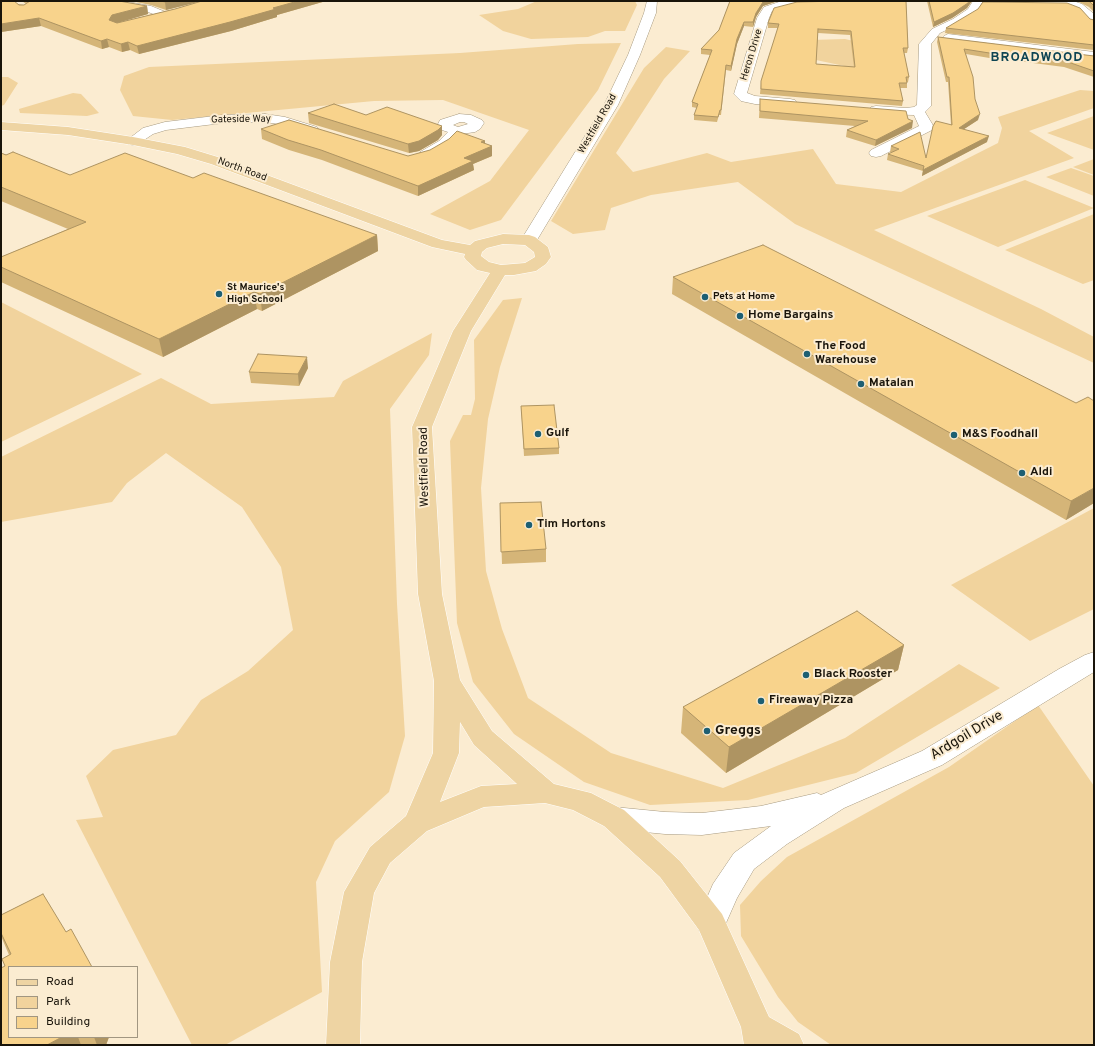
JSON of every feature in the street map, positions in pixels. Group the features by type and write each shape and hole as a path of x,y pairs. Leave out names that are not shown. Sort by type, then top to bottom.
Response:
{"main road":[{"name":"North Road","path":"1,126 68,131 133,140 180,150 216,161 438,244 463,250 474,250"},
{"path":"503,239 529,240 542,250 543,257 540,261 530,267 514,270 500,270 483,266 472,257 474,250 481,244 503,239"},
{"name":"Westfield Road","path":"417,823 446,753 448,681 430,594 422,427 462,331 500,270"},
{"name":"Westfield Road","path":"448,681 483,738 545,792"},
{"path":"343,1045 346,962 359,892 380,855 417,823 481,797 545,792 581,801 614,818 670,869 711,923 759,1036 787,1045"}],"street":[{"path":"101,1 132,3 168,15 146,19"},
{"name":"Westfield Road","path":"529,240 611,105 634,55 650,12 652,1"},
{"name":"Heron Drive","path":"803,104 755,100 746,98 740,94 763,18 768,9 778,5 796,2 840,1"},
{"path":"866,109 906,112 918,111 924,106 925,44 930,36 936,31 957,21 982,2"},
{"path":"1026,3 1068,3 1084,10 1094,21"},
{"path":"930,36 1094,56"},
{"path":"876,153 927,128 918,111"},
{"name":"Gateside Way","path":"133,140 148,131 166,126 194,121 246,118 280,120 325,134"},
{"path":"414,159 444,144 457,131"},
{"name":"Ardgoil Drive","path":"711,923 724,893 744,861 777,836 834,800 932,758 1068,675 1094,661"},
{"name":"Ardgoil Drive","path":"614,818 665,823 702,824 761,817 834,800"}],"green space":[{"path":"537,1 635,1 637,5 625,31 605,31 588,37 531,39 503,31 479,15 518,9"},
{"path":"845,39 866,44 859,67 849,67 802,57 811,40"},
{"path":"621,43 598,90 501,220 470,230 430,214 490,181 529,130 443,100 374,101 172,120 133,116 120,90 124,76 149,67 460,53 578,44"},
{"path":"666,47 690,51 664,79 616,153 633,172 707,153 731,162 813,149 836,184 901,192 998,143 1002,128 998,117 1080,90 1094,91 1094,108 1029,131 1074,158 874,230 1041,309 1094,337 1094,363 795,224 738,182 651,195 611,208 605,230 573,234 551,221 644,68"},
{"path":"1,77 8,77 18,83 4,105 1,106"},
{"path":"73,93 81,94 99,113 87,116 20,113 19,109"},
{"path":"1094,116 1094,150 1047,133"},
{"path":"1094,159 1094,175 1073,167"},
{"path":"1071,168 1094,176 1094,196 1046,177"},
{"path":"1025,180 1094,208 998,247 927,216"},
{"path":"1094,214 1094,280 1083,284 1005,250"},
{"path":"522,298 500,367 488,419 481,488 486,571 502,629 528,698 611,753 723,788 845,738 959,664 1000,688 856,773 748,800 650,805 584,782 514,734 473,682 457,623 450,441 463,415 471,415 475,399 474,340 503,300"},
{"path":"1,302 142,374 1,442"},
{"path":"432,333 429,355 390,409 397,604 405,736 389,792 335,841 316,882 322,992 225,1045 192,1045 76,820 103,817 86,776 113,750 176,735 201,700 248,671 293,630 281,567 242,507 166,453 127,483 112,502 1,522 1,457 161,378 211,404 334,397 343,381"},
{"path":"1094,508 1094,609 1030,641 951,585"},
{"path":"1038,705 1094,786 1094,1045 831,1045 798,1022 778,997 741,936 740,905 761,881 787,857 949,767"}],"building":[{"path":"1,1 14,1 19,5 24,5 30,1 119,1 147,6 112,15 109,20 117,23 202,1 298,1 230,22 137,46 128,42 121,44 107,39 101,41 39,18 1,24"},
{"path":"730,1 765,1 756,13 753,22 744,22 737,39 731,66 726,65 721,110 718,117 694,115 698,104 692,102 712,50 701,49 719,30"},
{"path":"906,1 908,48 903,48 909,77 906,77 907,83 899,83 903,101 761,89 761,81 779,24 768,23 774,8 797,2","holes":["818,29 851,31 855,67 816,64"]},
{"path":"929,1 969,1 953,13 934,22"},
{"path":"1088,1 1094,1 1094,6 1090,2"},
{"path":"983,2 1067,3 1080,8 1090,19 1094,20 1094,45 946,28 978,9"},
{"path":"938,37 1094,56 1094,71 1065,61 1002,55 964,49 973,77 975,99 980,114 959,128 989,136 923,170 924,166 888,154 899,149 891,146 920,132 926,158 933,126 936,121 952,125 949,77 947,77"},
{"path":"760,99 906,111 908,119 913,121 876,140 847,130 868,121 760,111"},
{"path":"334,104 366,115 387,107 442,126 419,141 408,144 308,113"},
{"path":"289,120 408,156 430,150 449,139 457,131 485,141 481,142 492,146 464,158 473,161 418,186 261,129"},
{"path":"13,152 70,175 125,153 193,178 204,173 377,235 260,294 254,292 159,339 1,267 1,257 86,222 1,187 1,153 6,155"},
{"path":"763,245 1076,403 1088,397 1094,401 1094,488 1071,501 673,277"},
{"path":"258,354 307,357 298,374 249,372"},
{"path":"554,405 559,448 524,449 521,406"},
{"path":"541,502 546,549 501,552 500,503"},
{"path":"857,611 904,645 729,747 683,707"},
{"path":"43,894 66,932 71,929 91,966 8,966 8,1038 60,1038 47,1045 1,1045 1,968 5,966 2,959 11,954 1,933 1,915"}],"place":[{"name":"St Maurice's High School","path":"219,294"},
{"name":"Pets at Home","path":"705,297"},
{"name":"Home Bargains","path":"740,316"},
{"name":"The Food Warehouse","path":"807,354"},
{"name":"Matalan","path":"861,384"},
{"name":"Gulf","path":"538,434"},
{"name":"M&S Foodhall","path":"954,435"},
{"name":"Aldi","path":"1022,473"},
{"name":"Tim Hortons","path":"529,525"},
{"name":"Black Rooster","path":"806,675"},
{"name":"Fireaway Pizza","path":"761,701"},
{"name":"Greggs","path":"707,731"}],"district":[{"name":"BROADWOOD","path":"1037,58"}]}
